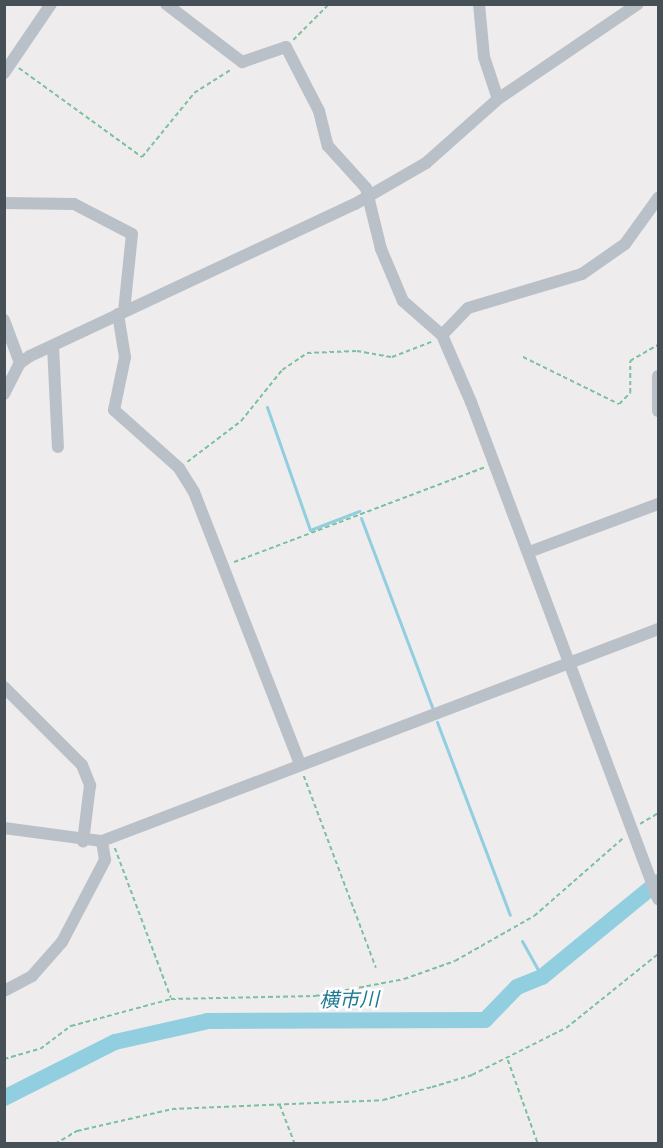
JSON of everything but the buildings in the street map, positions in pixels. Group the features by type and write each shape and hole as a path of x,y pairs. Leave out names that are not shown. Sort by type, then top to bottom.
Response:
{"street":[{"path":"4,74 51,4"},
{"path":"166,4 242,62 286,47 319,111 328,146 369,196 381,249 403,301 442,335 495,463 658,899"},
{"path":"479,4 484,57 498,99"},
{"path":"6,386 20,363 369,196 426,163 498,99 638,4"},
{"path":"442,335 468,308 582,274 625,244 658,198"},
{"path":"4,203 74,204 132,234 121,313 125,357 114,410 179,468 225,566 300,764"},
{"path":"4,320 20,363"},
{"path":"53,346 58,447"},
{"path":"658,376 658,411"},
{"path":"529,552 658,504"},
{"path":"4,828 84,842 106,838 658,629"},
{"path":"4,687 82,765 90,785 84,842"},
{"path":"4,991 32,976 62,942 105,860 106,838"}],"path":[{"path":"286,47 329,4"},
{"path":"11,62 142,157 194,93 242,62"},
{"path":"179,468 241,421 282,370 307,353 357,351 392,357 442,335"},
{"path":"523,357 598,397 620,404 627,401 630,361 658,345"},
{"path":"225,566 495,463"},
{"path":"300,764 376,968"},
{"path":"4,1059 40,1048 71,1026 171,999 350,992 455,961 534,916 658,813"},
{"path":"106,838 171,999"},
{"path":"57,1143 133,1115 383,1100 507,1059 566,1028 658,954"},
{"path":"507,1059 538,1143"},
{"path":"280,1105 295,1143"}],"waterway":[{"path":"267,407 310,530 359,511"},
{"path":"361,518 432,707"},
{"path":"437,722 510,915"},
{"name":"横市川","path":"4,1098 115,1042 208,1021 485,1020 517,987 542,977 658,882"},
{"path":"522,941 542,977"}]}
